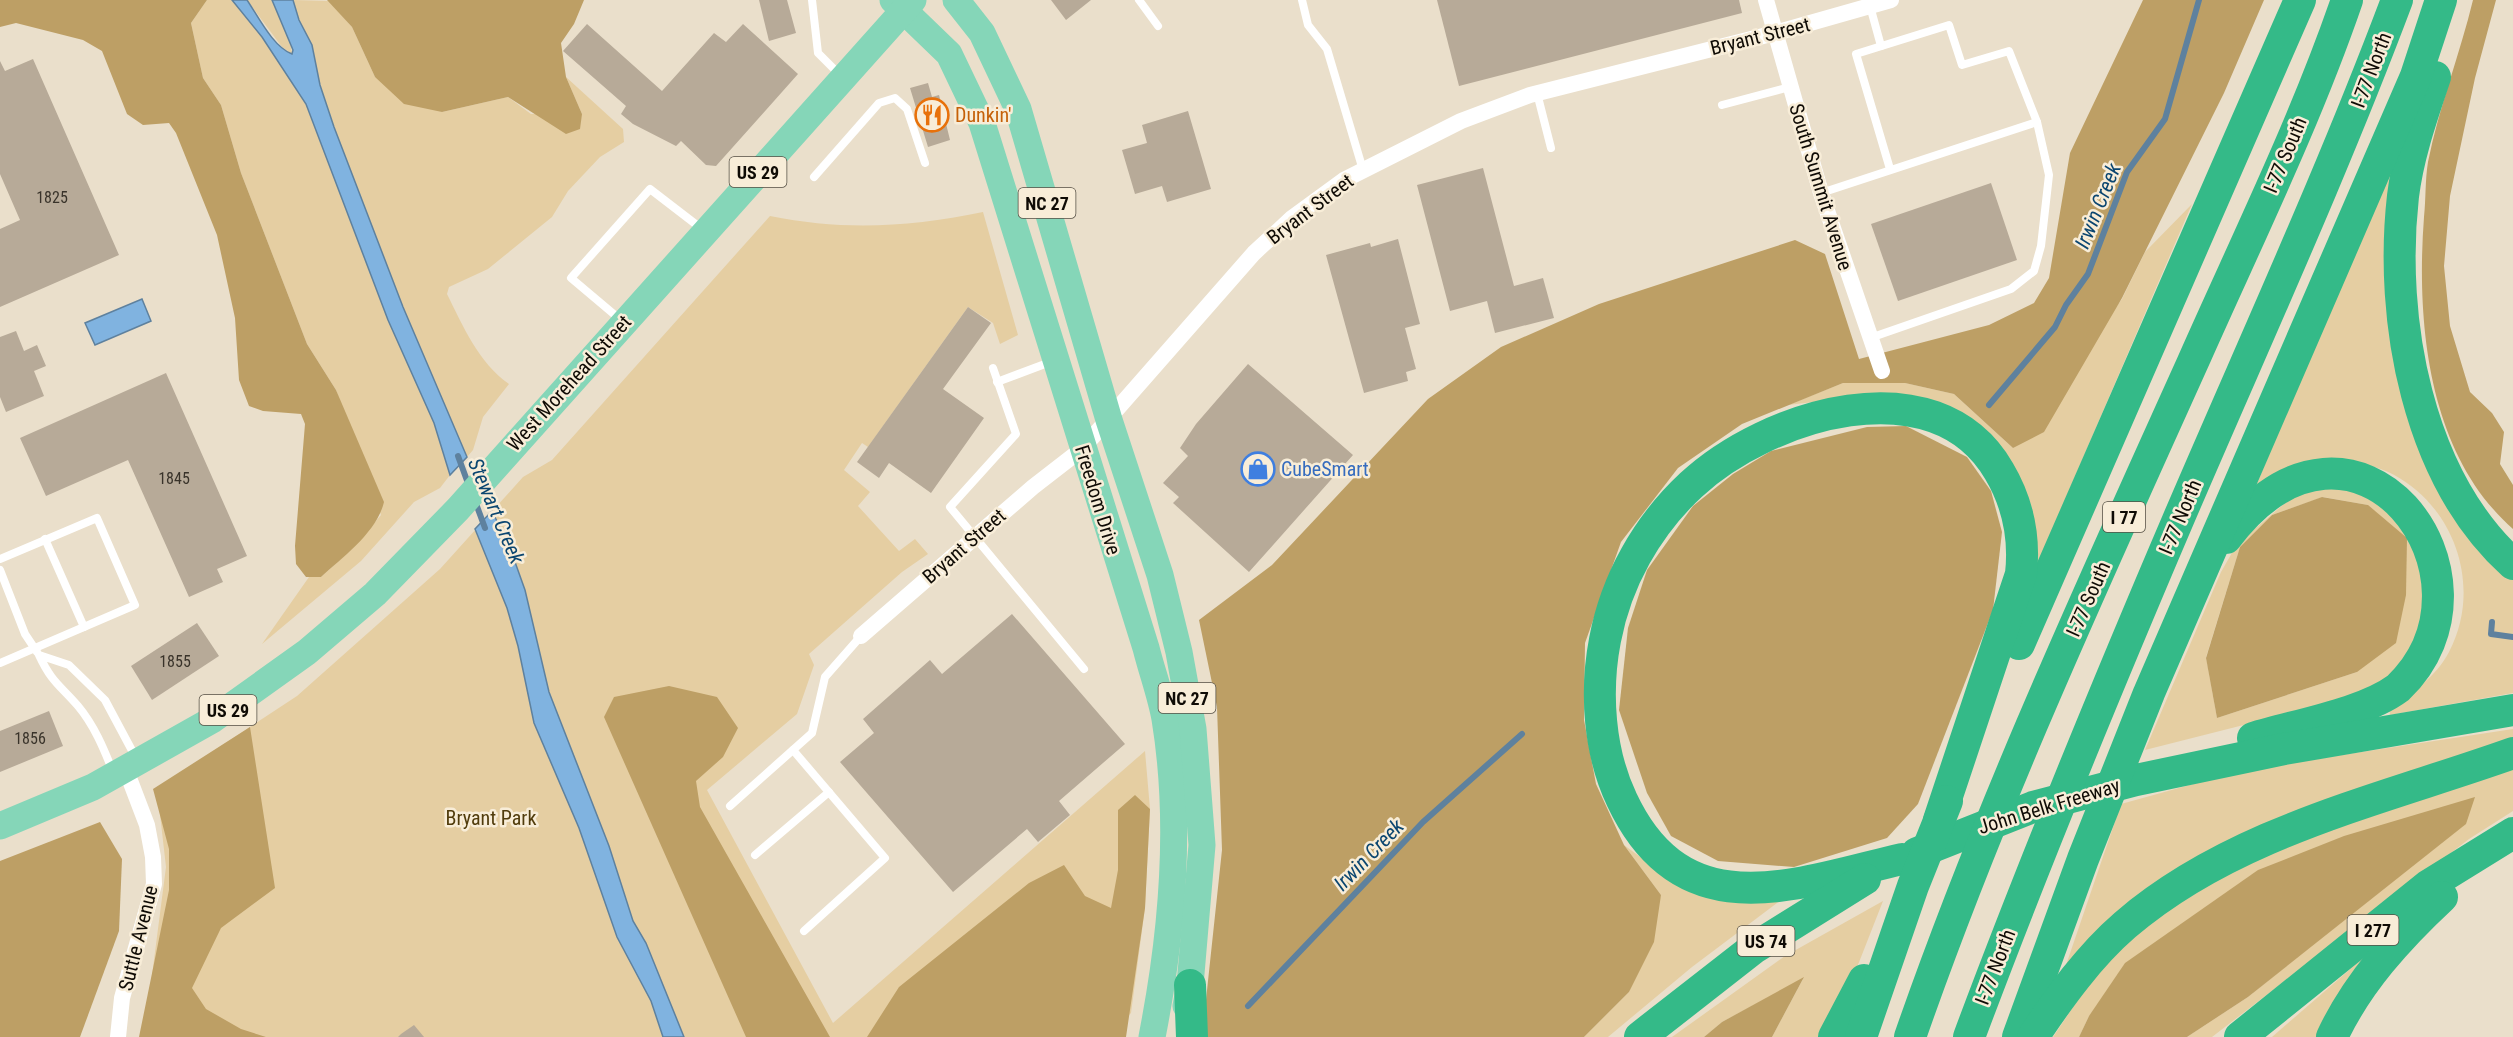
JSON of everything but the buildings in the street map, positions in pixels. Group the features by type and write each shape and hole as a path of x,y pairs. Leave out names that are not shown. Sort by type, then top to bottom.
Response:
{"highway":[{"path":"1834,1037 1908,873 1939,820 2022,638 2300,0"},
{"name":"I-77 South","path":"1910,1037 2018,755 2241,258 2293,137 2347,0"},
{"name":"I-77 North","path":"1969,1037 2036,858 2178,521 2356,109 2397,0"},
{"path":"2018,1037 2083,859 2149,693 2416,76 2441,0"},
{"path":"2454,0 2435,76 2412,146 2403,194 2400,238 2402,301 2414,380 2444,469 2472,519 2513,564"},
{"path":"1908,873 1760,890 1717,885 1678,868 1655,851 1636,829 1614,781 1601,725 1601,659 1614,602 1630,566 1665,513 1693,483 1724,458 1775,430 1832,413 1871,409 1911,410 1946,422 1970,438 1995,464 2009,487 2018,515 2022,544 2021,574 1939,820"},
{"path":"2136,780 2221,748 2371,703 2396,689 2419,671 2437,649 2449,617 2452,592 2449,566 2440,541 2426,516 2398,491 2375,480 2349,474 2323,473 2298,479 2276,489 2239,523 2203,571"},
{"name":"John Belk Freeway","path":"1640,1037 1754,948 1824,902 1908,873 1969,830 2033,807 2136,780 2284,749 2513,710"},
{"path":"2033,1037 2089,963 2124,926 2164,894 2207,867 2266,839 2513,753"},
{"path":"2332,1037 2349,1005 2391,949 2434,904 2513,833"},
{"name":"I 277","path":"2240,1037 2428,885 2513,833"},
{"path":"1861,1037 1908,873"},
{"name":"NC 27","path":"1190,986 1192,1037"}],"main road":[{"name":"Freedom Drive","path":"956,0 982,33 1018,109 1109,420 1160,575 1179,652 1193,729 1202,845 1190,986 1179,1037"},
{"name":"West Morehead Street","path":"0,826 82,793 127,770 252,693 307,652 375,594 458,510 483,478 843,77 903,3"},
{"name":"Freedom Drive","path":"903,3 949,54 966,85 981,123 1146,648 1165,718 1174,836 1163,980 1152,1037"}],"street":[{"name":"South Summit Avenue","path":"1766,0 1821,194 1882,371"},
{"name":"Bryant Street","path":"861,636 976,536 1082,449 1254,253 1292,218 1344,180 1461,121 1537,93 1774,33 1891,0"},
{"name":"Suttle Avenue","path":"118,1037 122,998 154,884 153,856 147,825 127,770"}],"lane":[{"path":"812,0 818,53 843,77"},
{"path":"1138,0 1158,26"},
{"path":"1302,0 1308,25 1327,49 1363,170"},
{"path":"1869,6 1881,46"},
{"path":"1870,338 2011,289 2034,272 2041,246 2049,175 2037,122 2009,51 1962,65 1949,25 1856,54 1890,169"},
{"path":"1722,105 1790,87"},
{"path":"1537,93 1551,148"},
{"path":"814,177 879,103 895,98 907,108 925,164"},
{"path":"1821,194 1890,169 2037,122"},
{"path":"623,322 572,278 650,189 705,231"},
{"path":"998,382 1055,360"},
{"path":"993,368 1016,434 950,507 1084,669"},
{"path":"0,559 97,518 135,605 84,627 37,652 0,663"},
{"path":"45,539 84,627"},
{"path":"0,570 25,634 37,652 49,678 79,706 98,735 127,770"},
{"path":"730,806 812,733 825,676 861,636"},
{"path":"37,652 69,665 105,700 127,770"},
{"path":"793,750 885,858 804,931"},
{"path":"754,855 829,792"}],"green space":[{"path":"207,0 232,0 236,3 262,37 306,104 388,320 434,423 450,475 440,488 414,502 361,561 262,644 309,577 321,577 351,550 381,515 336,390 307,344 241,173 221,105 203,78 191,23"},
{"path":"247,0 272,0 290,39 292,54 282,47"},
{"path":"293,0 329,1 352,27 375,77 442,112 508,97 531,114 582,114 566,77 623,129 624,142 600,157 568,191 552,217 488,269 449,287 447,294 472,343 488,365 509,384 483,417 473,450 467,457 403,307 334,127 320,85 312,45 299,20"},
{"path":"2403,132 2399,355 2513,577 2513,693 2390,715 2389,706 2423,684 2444,661 2461,617 2463,581 2455,547 2439,516 2416,490 2387,472 2353,462 2315,464 2294,471 2261,489 2256,486"},
{"path":"2192,204 2034,572 2010,467 1873,395 1788,405 1843,383 1905,383 1954,394 2013,448 2122,299 2145,252"},
{"name":"Bryant Park","path":"983,212 1018,335 1000,344 993,323 968,307 868,447 862,443 844,470 870,492 858,506 899,551 915,539 928,554 902,572 809,654 814,665 797,714 707,790 833,1023 1145,751 1150,809 1145,908 1131,1013 1107,1037 144,1037 166,867 157,788 297,696 440,569 523,477 552,460 770,216 824,224 877,225 929,221"},
{"path":"2336,486 2371,492 2437,567 2410,665 2362,695 2145,750 2221,572 2237,544 2298,492","holes":["2323,497 2368,505 2357,672 2217,718 2206,657 2240,547 2272,515"]},
{"path":"2513,729 2513,745 2295,817 2065,968 2121,804 2244,770"},
{"path":"2513,768 2513,811 2469,839 2212,1037 2187,1037 2248,997 2343,919 2089,1016 2079,1037 2053,1037 2096,973 2149,921 2213,877 2272,849"},
{"path":"1624,845 1673,881 1781,900 1692,967 1608,1037 1584,1037 1629,992 1661,895"},
{"path":"1883,901 1845,998 1823,1037 1772,1037 1803,979 1722,1022 1704,1037 1672,1037 1785,956"},
{"path":"2378,945 2321,1037 2272,1037"}],"shaded area":[{"path":"0,0 207,0 191,23 203,78 221,105 241,173 307,344 336,390 384,502 367,534 321,577 306,577 296,564 295,546 305,424 301,414 263,411 249,406 239,380 235,318 217,235 176,133 169,123 143,125 127,114 102,51 83,40 16,23 0,27"},
{"path":"327,0 584,0 574,24 561,43 566,77 582,114 580,129 566,134 508,97 442,112 404,104 375,77 352,27"},
{"path":"2143,0 2264,0 2224,93 2122,298 2044,432 2013,448 1954,394 1905,383 1843,383 1742,424 1678,468 1621,542 1585,643 1584,720 1596,784 1624,845 1661,895 1654,942 1629,992 1584,1037 1202,1037 1222,850 1217,707 1199,620 1272,565 1428,399 1501,347 1599,304 1795,240 1825,254 1859,359 1989,325 2034,303 2049,278 2070,153"},
{"path":"2473,0 2496,0 2475,78 2450,196 2444,266 2450,326 2470,392 2492,413 2504,432 2500,464 2513,485 2513,529 2484,498 2462,464 2445,425 2426,343 2422,258 2428,162"},
{"path":"1906,426 1967,457 1991,491 2002,532 1993,610 1918,804 1887,838 1794,867 1718,861 1671,836 1647,793 1619,710 1628,628 1647,570 1693,506 1733,474 1771,451 1867,427"},
{"path":"2322,497 2368,505 2407,538 2406,595 2396,643 2357,672 2217,718 2206,658 2240,547 2272,515"},
{"path":"669,686 717,697 738,728 723,757 696,781 700,807 830,1037 746,1037 604,717 614,697"},
{"path":"250,727 275,888 221,928 192,988 206,1009 241,1029 266,1037 139,1037 169,890 169,849 153,789"},
{"path":"1135,795 1150,809 1145,908 1126,1037 867,1037 899,987 1029,883 1064,865 1085,896 1111,908 1118,870 1118,810"},
{"path":"2475,797 2466,824 2248,997 2187,1037 2079,1037 2089,1016 2125,963 2258,870 2344,836"},
{"path":"100,822 122,859 119,931 80,1037 0,1037 0,861"},
{"path":"1804,977 1772,1037 1704,1037 1722,1022"}],"water":[{"path":"232,0 247,0 272,38 292,54 293,50 272,0 293,0 299,20 312,45 320,85 334,127 403,307 467,457 450,475 434,423 388,320 306,104 262,37"},
{"path":"142,299 151,321 95,345 85,323"},
{"path":"492,511 510,548 525,590 549,692 609,846 633,921 646,943 684,1037 663,1037 651,1001 617,937 579,828 534,723 518,646 507,608 475,529"}],"waterway":[{"name":"Irwin Creek","path":"1989,405 2055,327 2066,305 2088,274 2127,172 2165,119 2199,0"},
{"name":"Stewart Creek","path":"458,456 469,486"},
{"name":"Stewart Creek","path":"475,501 485,528"},
{"path":"2492,622 2491,634 2513,637"},
{"name":"Irwin Creek","path":"1248,1006 1423,822 1522,734"}],"place":[{"name":"Dunkin'","path":"932,115"},
{"name":"CubeSmart","path":"1258,469"}]}
